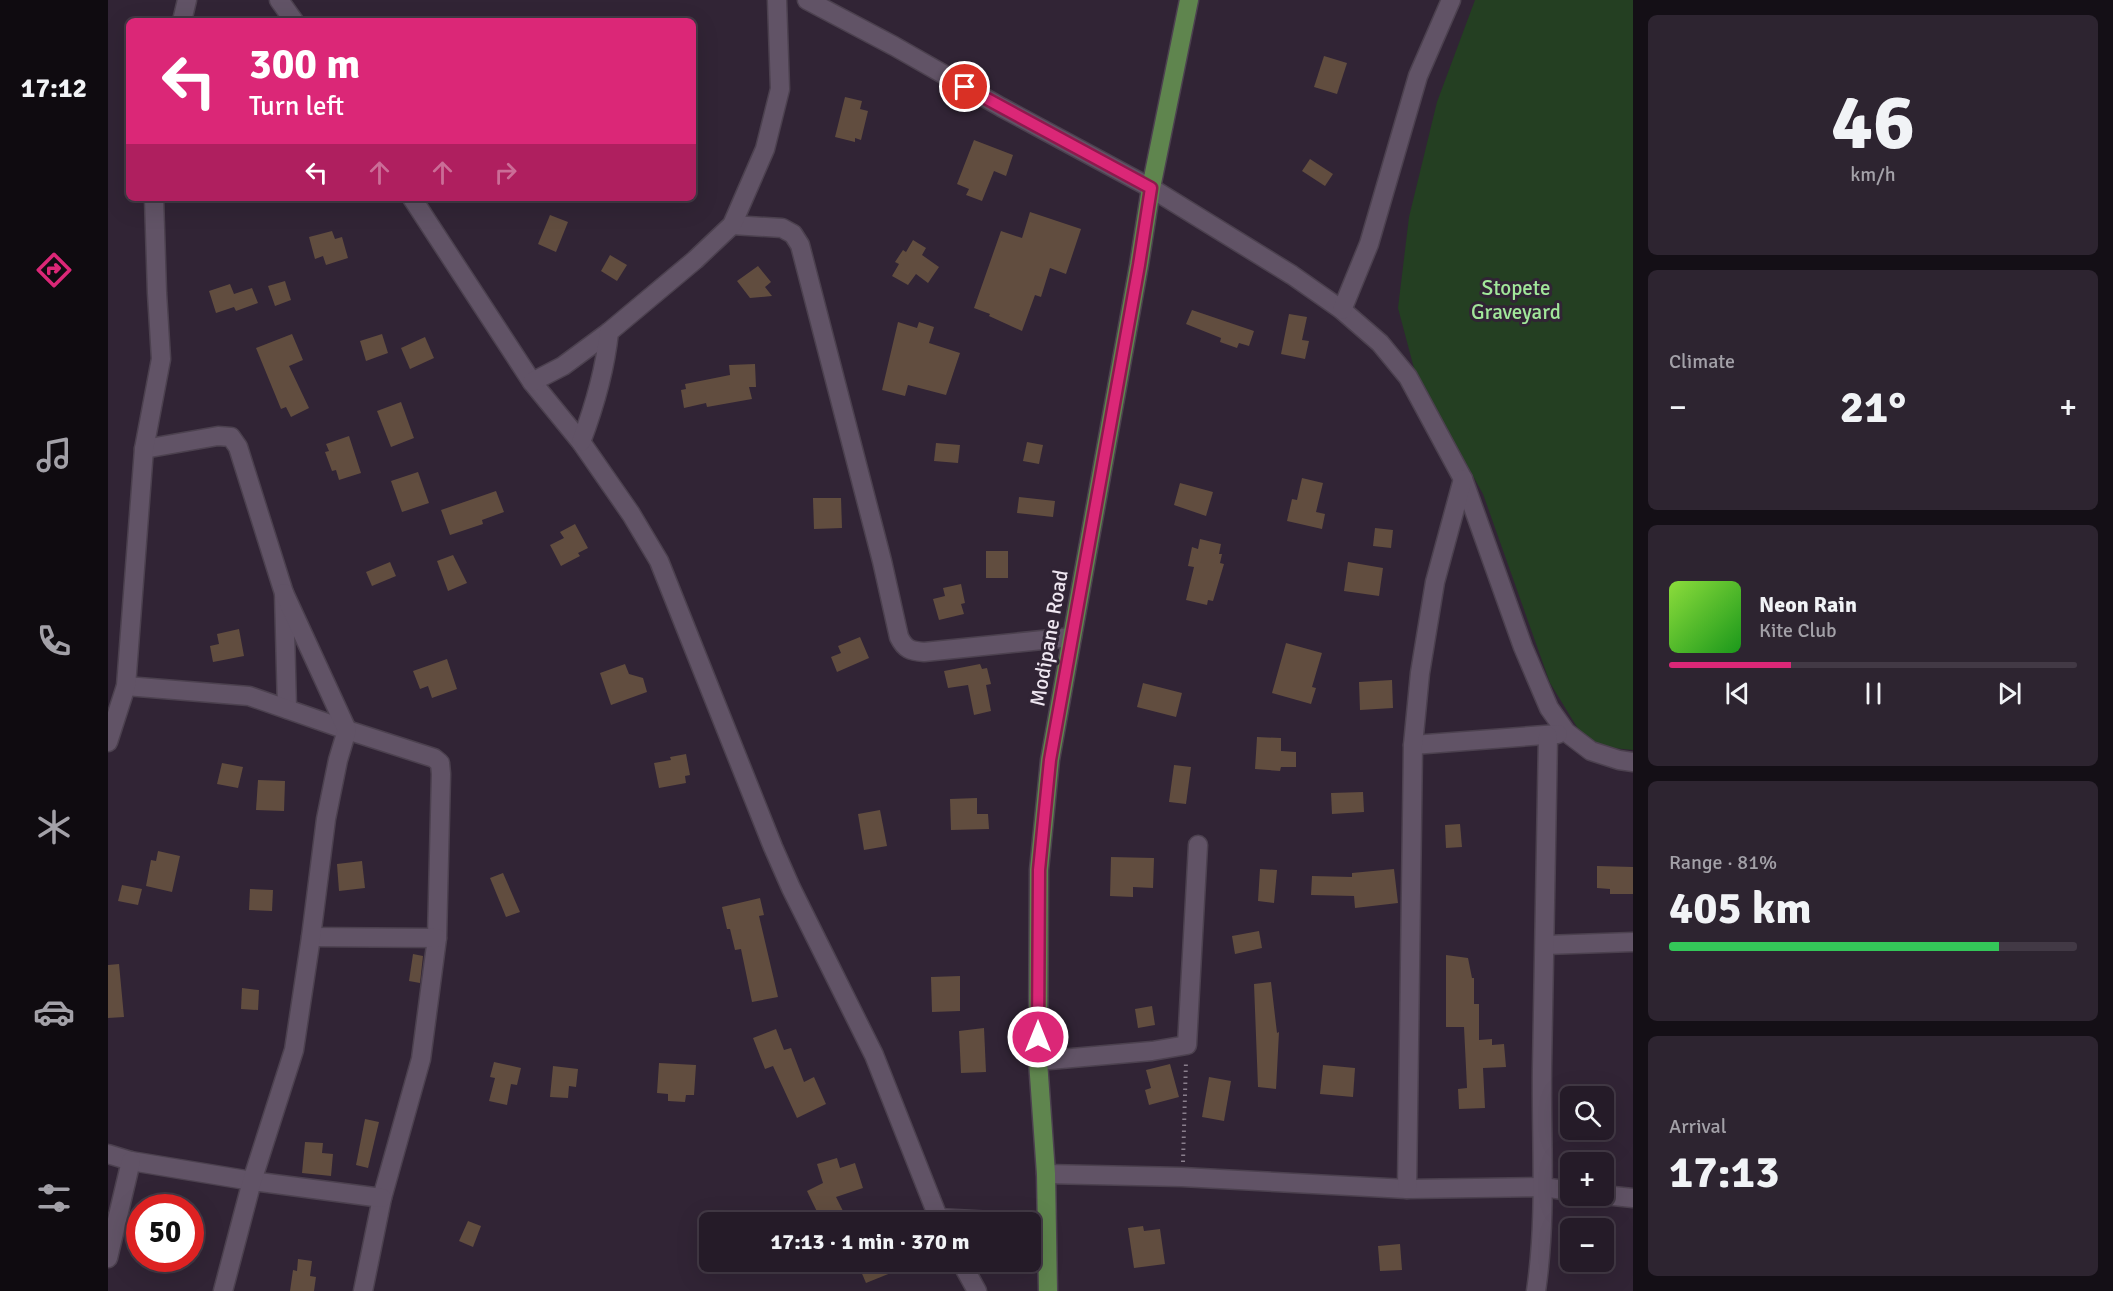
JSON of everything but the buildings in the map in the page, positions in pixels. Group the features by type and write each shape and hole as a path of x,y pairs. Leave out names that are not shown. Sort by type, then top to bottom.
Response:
{"main road":[{"name":"Modipane Road","path":"1040,1212 1046,1174 1038,1061 1039,870 1050,760 1151,188 1189,0"},
{"name":"Modipane Road","path":"1041,1244 1048,1291"}],"street":[{"path":"183,18 187,0"},
{"path":"279,0 292,18"},
{"path":"532,382 563,366 609,332 695,260 732,225 765,149 780,89 777,0"},
{"path":"807,0 1151,188 1292,275 1342,310 1380,343 1408,377 1463,479 1523,647 1549,708 1566,732 1590,751 1633,762"},
{"path":"1342,310 1369,244 1418,76 1451,0"},
{"path":"108,742 126,686 144,449 161,359 156,293 154,201"},
{"path":"414,201 532,382 581,442 631,514 659,561 773,847 874,1055 936,1212"},
{"path":"732,225 782,228 793,234 800,245 903,646 911,651 924,652 1072,637"},
{"path":"581,442 605,366 609,332"},
{"path":"144,449 218,436 231,437 238,447 284,593 347,730 338,760 326,819 294,1050 252,1181 223,1291"},
{"path":"1407,1189 1413,745 1420,673 1435,582 1463,479"},
{"path":"284,593 287,709"},
{"path":"126,686 249,696 434,758 440,763 437,938 421,1059 382,1198 363,1291"},
{"path":"1413,745 1548,736 1566,732"},
{"path":"1536,1291 1543,1187 1542,1070 1548,736"},
{"path":"1038,1061 1152,1051 1187,1045 1198,845"},
{"path":"311,937 437,938"},
{"path":"1545,945 1633,942"},
{"path":"108,1154 131,1161 252,1181 382,1198"},
{"path":"108,1258 131,1161"},
{"path":"1046,1174 1182,1177 1407,1189 1543,1187 1560,1190"},
{"path":"1614,1196 1633,1198"},
{"path":"967,1272 977,1291"}],"path":[{"path":"1182,1177 1187,1045"}],"green space":[{"name":"Stopete Graveyard","path":"1475,0 1633,0 1633,750 1602,747 1580,732 1550,683 1483,494 1415,372 1398,308 1409,217 1437,102"}],"route":[{"path":"965,87 1151,188 1050,760 1039,870 1038,1037"}]}
